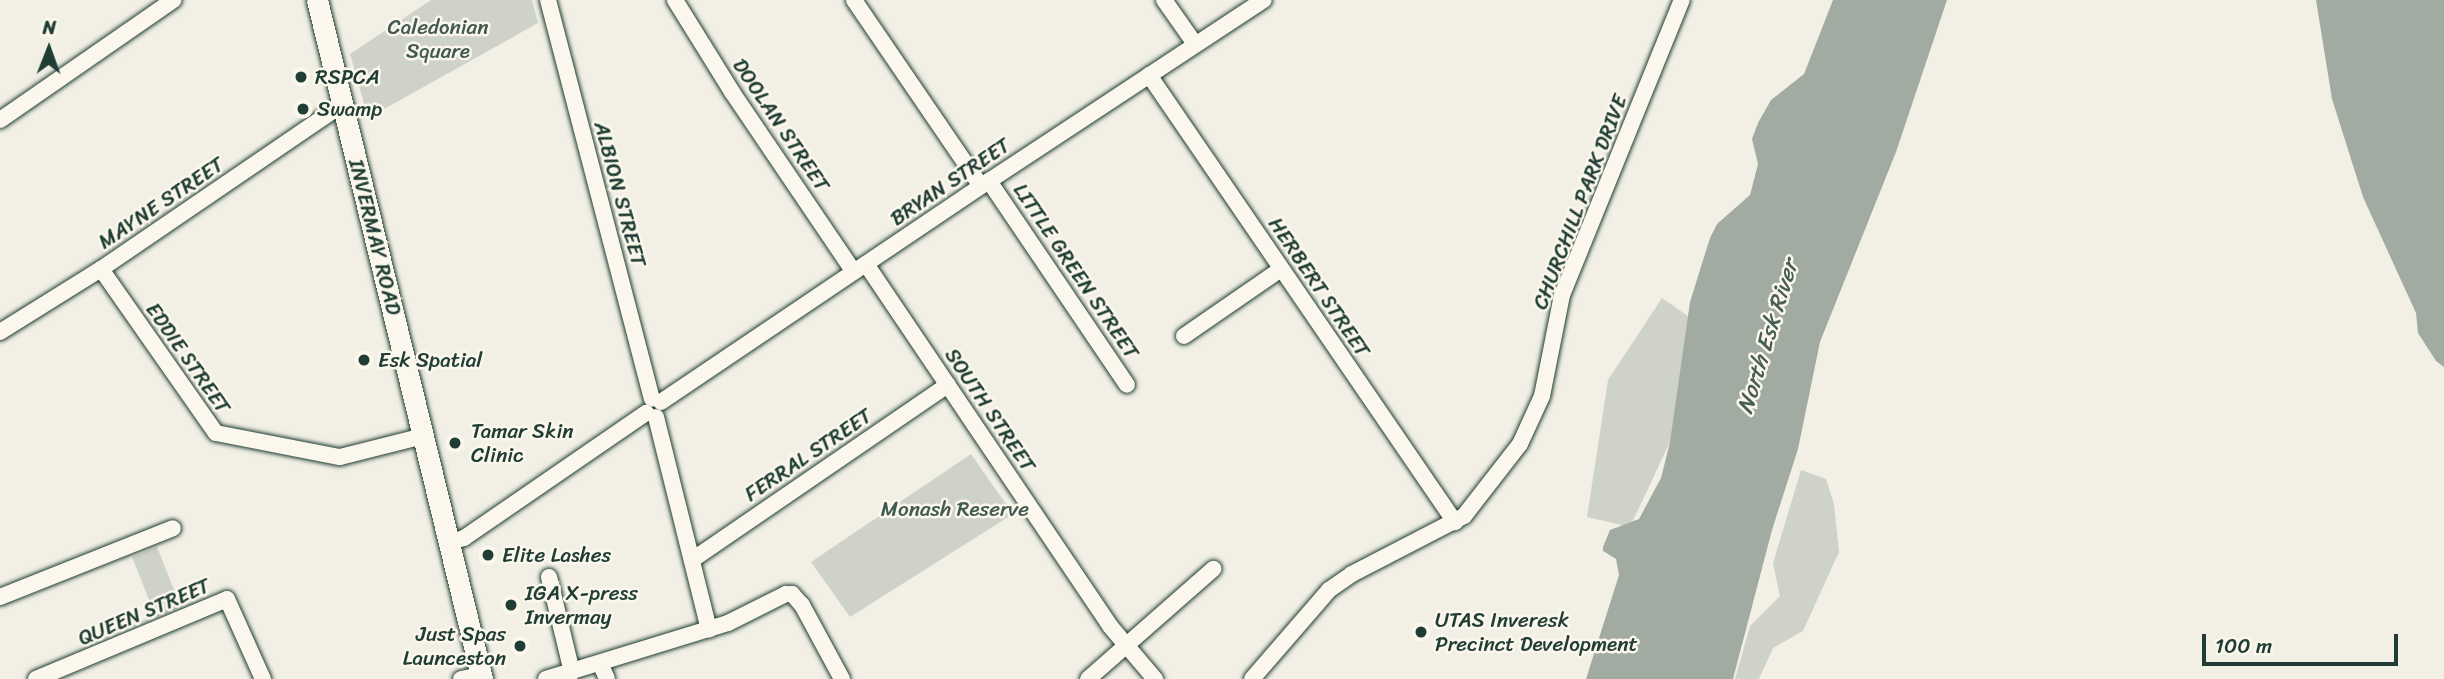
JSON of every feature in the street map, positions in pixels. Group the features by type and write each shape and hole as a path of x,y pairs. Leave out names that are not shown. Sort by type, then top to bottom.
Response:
{"main road":[{"name":"INVERMAY ROAD","path":"317,0 450,542 475,678"}],"street":[{"path":"0,120 173,0"},
{"name":"ALBION STREET","path":"548,0 709,629"},
{"name":"DOOLAN STREET","path":"675,0 860,268"},
{"name":"LITTLE GREEN STREET","path":"854,0 1128,385"},
{"path":"1164,0 1195,44"},
{"name":"BRYAN STREET","path":"450,542 464,538 985,183 1264,0"},
{"name":"CHURCHILL PARK DRIVE","path":"1251,679 1329,590 1352,573 1455,522 1478,502 1520,444 1536,413 1547,377 1562,295 1682,0"},
{"name":"HERBERT STREET","path":"1149,75 1455,522"},
{"name":"MAYNE STREET","path":"0,332 101,270 333,111 344,107"},
{"name":"SOUTH STREET","path":"860,268 947,385 1126,645 1155,679"},
{"path":"1184,336 1281,269"},
{"name":"EDDIE STREET","path":"101,270 216,433 340,457 424,436"},
{"name":"FERRAL STREET","path":"692,560 947,385"},
{"path":"0,597 173,528"},
{"path":"1088,679 1213,569"},
{"path":"549,576 572,672"},
{"path":"546,679 709,629 748,615 779,596 792,594 802,605 842,679"},
{"name":"QUEEN STREET","path":"36,679 227,599 263,679"},
{"path":"600,663 607,679"}],"green space":[{"name":"Caledonian Square","path":"431,0 532,0 538,23 368,118 350,54"},
{"path":"1662,298 1695,321 1670,442 1630,527 1587,517 1608,380"},
{"name":"Monash Reserve","path":"971,454 1013,514 850,617 811,562"},
{"path":"1801,470 1826,479 1834,504 1839,552 1803,631 1773,648 1759,679 1735,679 1750,626 1780,596 1773,563"},
{"path":"157,547 181,607 156,617 132,557"}],"water":[{"name":"North Esk River","path":"1833,0 1947,0 1896,152 1820,342 1798,449 1772,530 1733,679 1586,679 1619,575 1616,559 1603,551 1603,547 1610,530 1639,519 1661,478 1670,442 1690,302 1710,238 1717,224 1750,195 1758,164 1752,139 1758,123 1771,100 1804,74"},
{"path":"2316,0 2444,0 2444,367 2436,361 2418,333 2416,313 2363,197 2332,99"}],"place":[{"name":"RSPCA","path":"301,77"},
{"name":"Swamp","path":"303,109"},
{"name":"Esk Spatial","path":"364,360"},
{"name":"Tamar Skin Clinic","path":"455,443"},
{"name":"Elite Lashes","path":"488,555"},
{"name":"IGA X-press Invermay","path":"511,605"},
{"name":"UTAS Inveresk Precinct Development","path":"1421,632"},
{"name":"Just Spas Launceston","path":"520,646"}]}
